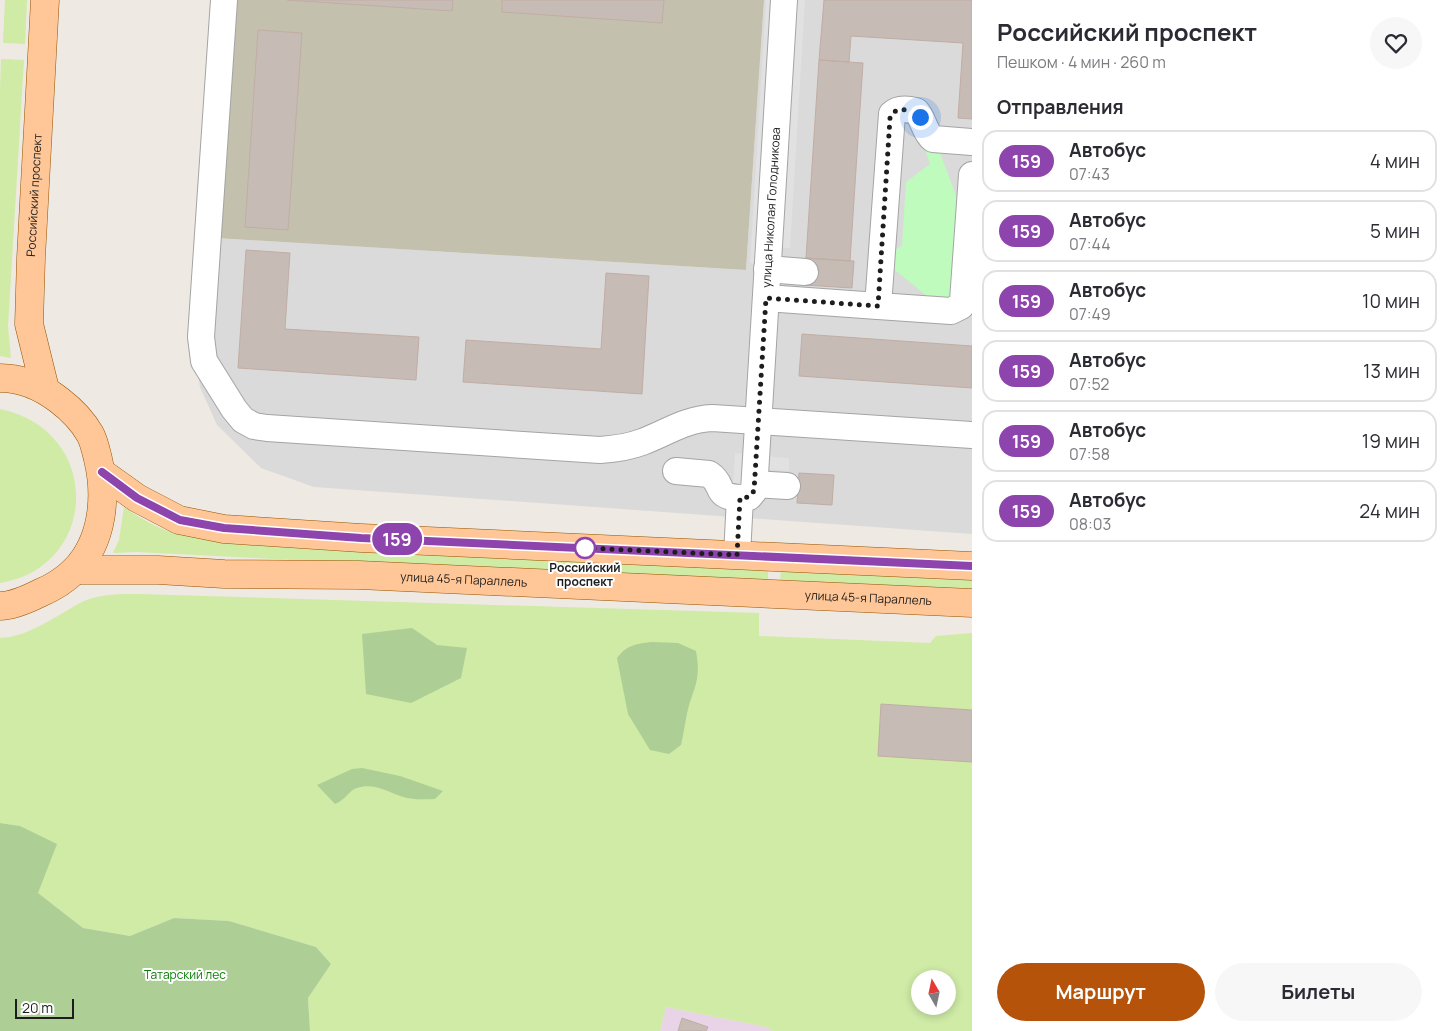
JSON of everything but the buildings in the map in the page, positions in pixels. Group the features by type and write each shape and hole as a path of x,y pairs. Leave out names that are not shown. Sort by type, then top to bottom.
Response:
{"main road":[{"name":"Российский проспект","path":"45,0 31,258 30,324 45,389"},
{"path":"0,378 14,378 45,389 76,413 91,435 102,472 104,500 92,546 75,570 54,586 30,598 0,606"},
{"path":"102,472 137,498 180,520 224,528 361,538 972,566"},
{"name":"улица 45-я Параллель","path":"75,570 359,575 972,603"}],"street":[{"path":"224,0 201,338 204,361 243,420 254,426 267,428 600,450 622,448 642,442 699,419 972,435"},
{"name":"улица Николая Голодникова","path":"737,555 758,421 784,0"},
{"path":"878,306 892,114 895,111 901,110 916,112 929,136 933,139 972,142"},
{"path":"766,298 951,311 961,306 963,301 972,175"},
{"path":"768,269 805,272"},
{"path":"676,471 713,476 726,497 747,491 787,486"}],"shaded area":[{"path":"213,0 764,0 746,270 200,237"},
{"path":"764,0 972,0 972,534 314,487 261,468 217,425 200,387 195,360 200,237 746,270"},
{"path":"766,0 775,0 758,264 750,263"},
{"path":"792,0 805,0 790,248 777,248"},
{"path":"735,453 748,454 746,487 733,487"},
{"path":"762,456 789,458 789,471 761,469"},
{"path":"666,1007 766,1027 773,1031 660,1031"}],"green space":[{"path":"5,0 27,0 25,44 3,43"},
{"path":"1,59 24,60 8,326 11,358 0,356"},
{"path":"925,149 939,150 959,204 953,302 933,301 890,266 891,252 902,246 906,182 930,164"},
{"path":"0,409 34,422 58,443 72,469 76,498 71,526 57,552 33,572 0,583"},
{"path":"124,507 156,526 173,533 191,537 768,566 768,584 137,552 113,553 119,540"},
{"path":"781,567 972,577 972,595 780,585"},
{"path":"131,594 759,613 759,636 930,643 936,636 972,633 972,1031 773,1031 766,1027 666,1007 660,1031 310,1031 308,998 331,964 316,947 229,921 174,918 130,936 83,928 38,893 20,826 0,823 0,638 22,634 44,624 84,601 110,595"},
{"path":"412,628 437,645 467,648 461,678 411,703 366,694 362,634"},
{"path":"652,642 678,643 696,651 698,676 688,709 681,745 669,754 650,750 628,714 617,658 624,650 632,646"},
{"path":"362,768 400,776 443,791 435,799 414,799 370,786 354,789 335,804 317,785 352,769"},
{"name":"Татарский лес","path":"0,823 20,826 57,844 38,893 83,928 130,936 174,918 229,921 316,947 331,964 308,998 310,1031 0,1031"}],"bus line":[{"name":"159","path":"102,472 137,498 180,520 224,528 361,538 972,566"}],"place":[{"name":"Российский проспект","path":"585,548"}],"route":[{"path":"585,548 737,555 740,498 749,497 754,491 766,298 878,306 890,118 895,111 901,110 912,110 920,117"}]}
